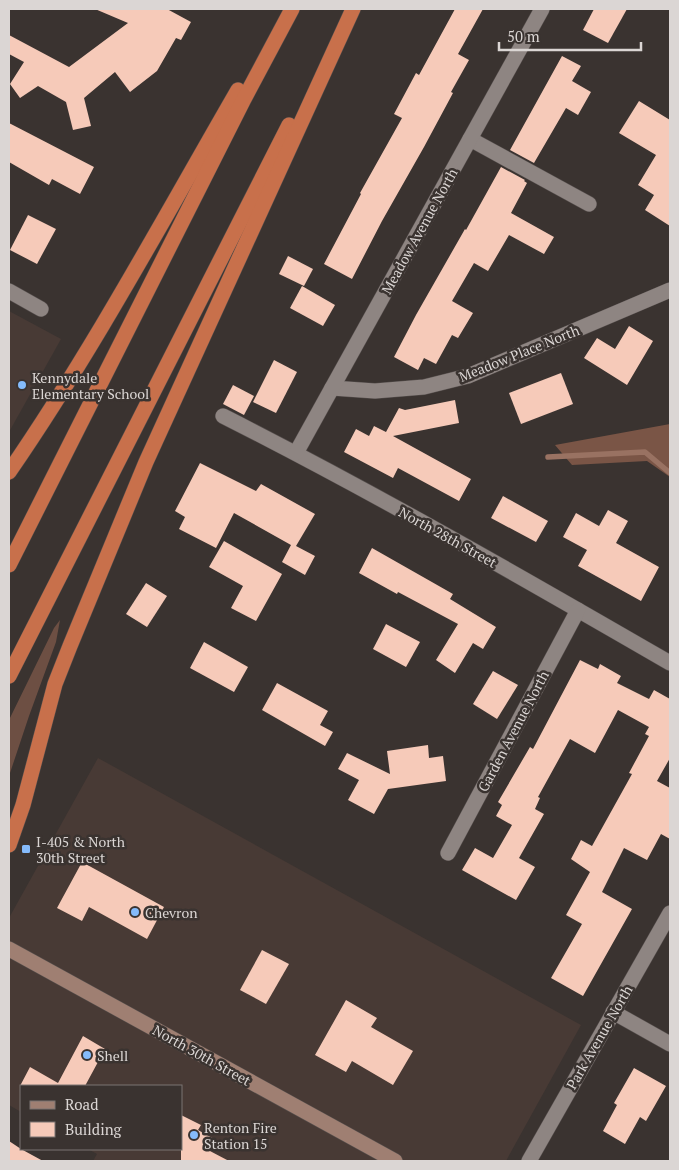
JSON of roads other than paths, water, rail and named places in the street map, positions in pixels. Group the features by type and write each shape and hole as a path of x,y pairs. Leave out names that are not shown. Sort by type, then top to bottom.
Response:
{"highway":[{"path":"9,472 35,433 131,275 284,9"},
{"path":"9,565 243,101 292,9"},
{"path":"9,676 264,173 351,9"},
{"path":"9,845 23,805 55,684 70,646 146,462 351,9"}],"street":[{"name":"Meadow Avenue North","path":"296,453 542,9"},
{"path":"470,139 589,204"},
{"name":"Meadow Place North","path":"332,388 375,391 424,387 468,376 670,290"},
{"path":"9,291 41,309"},
{"name":"North 28th Street","path":"223,416 296,453 578,610 670,664"},
{"name":"Garden Avenue North","path":"448,853 578,610"},
{"name":"Park Avenue North","path":"528,1161 670,912"},
{"name":"North 30th Street","path":"9,949 395,1161"},
{"path":"613,1012 670,1044"}],"waterway":[{"path":"548,457 645,452 670,473"}],"place":[{"name":"Kennydale Elementary School","path":"22,385"},
{"name":"I-405 & North 30th Street","path":"26,849"},
{"name":"Chevron","path":"135,912"},
{"name":"Shell","path":"87,1055"},
{"name":"Renton Fire Station 15","path":"194,1135"}]}
